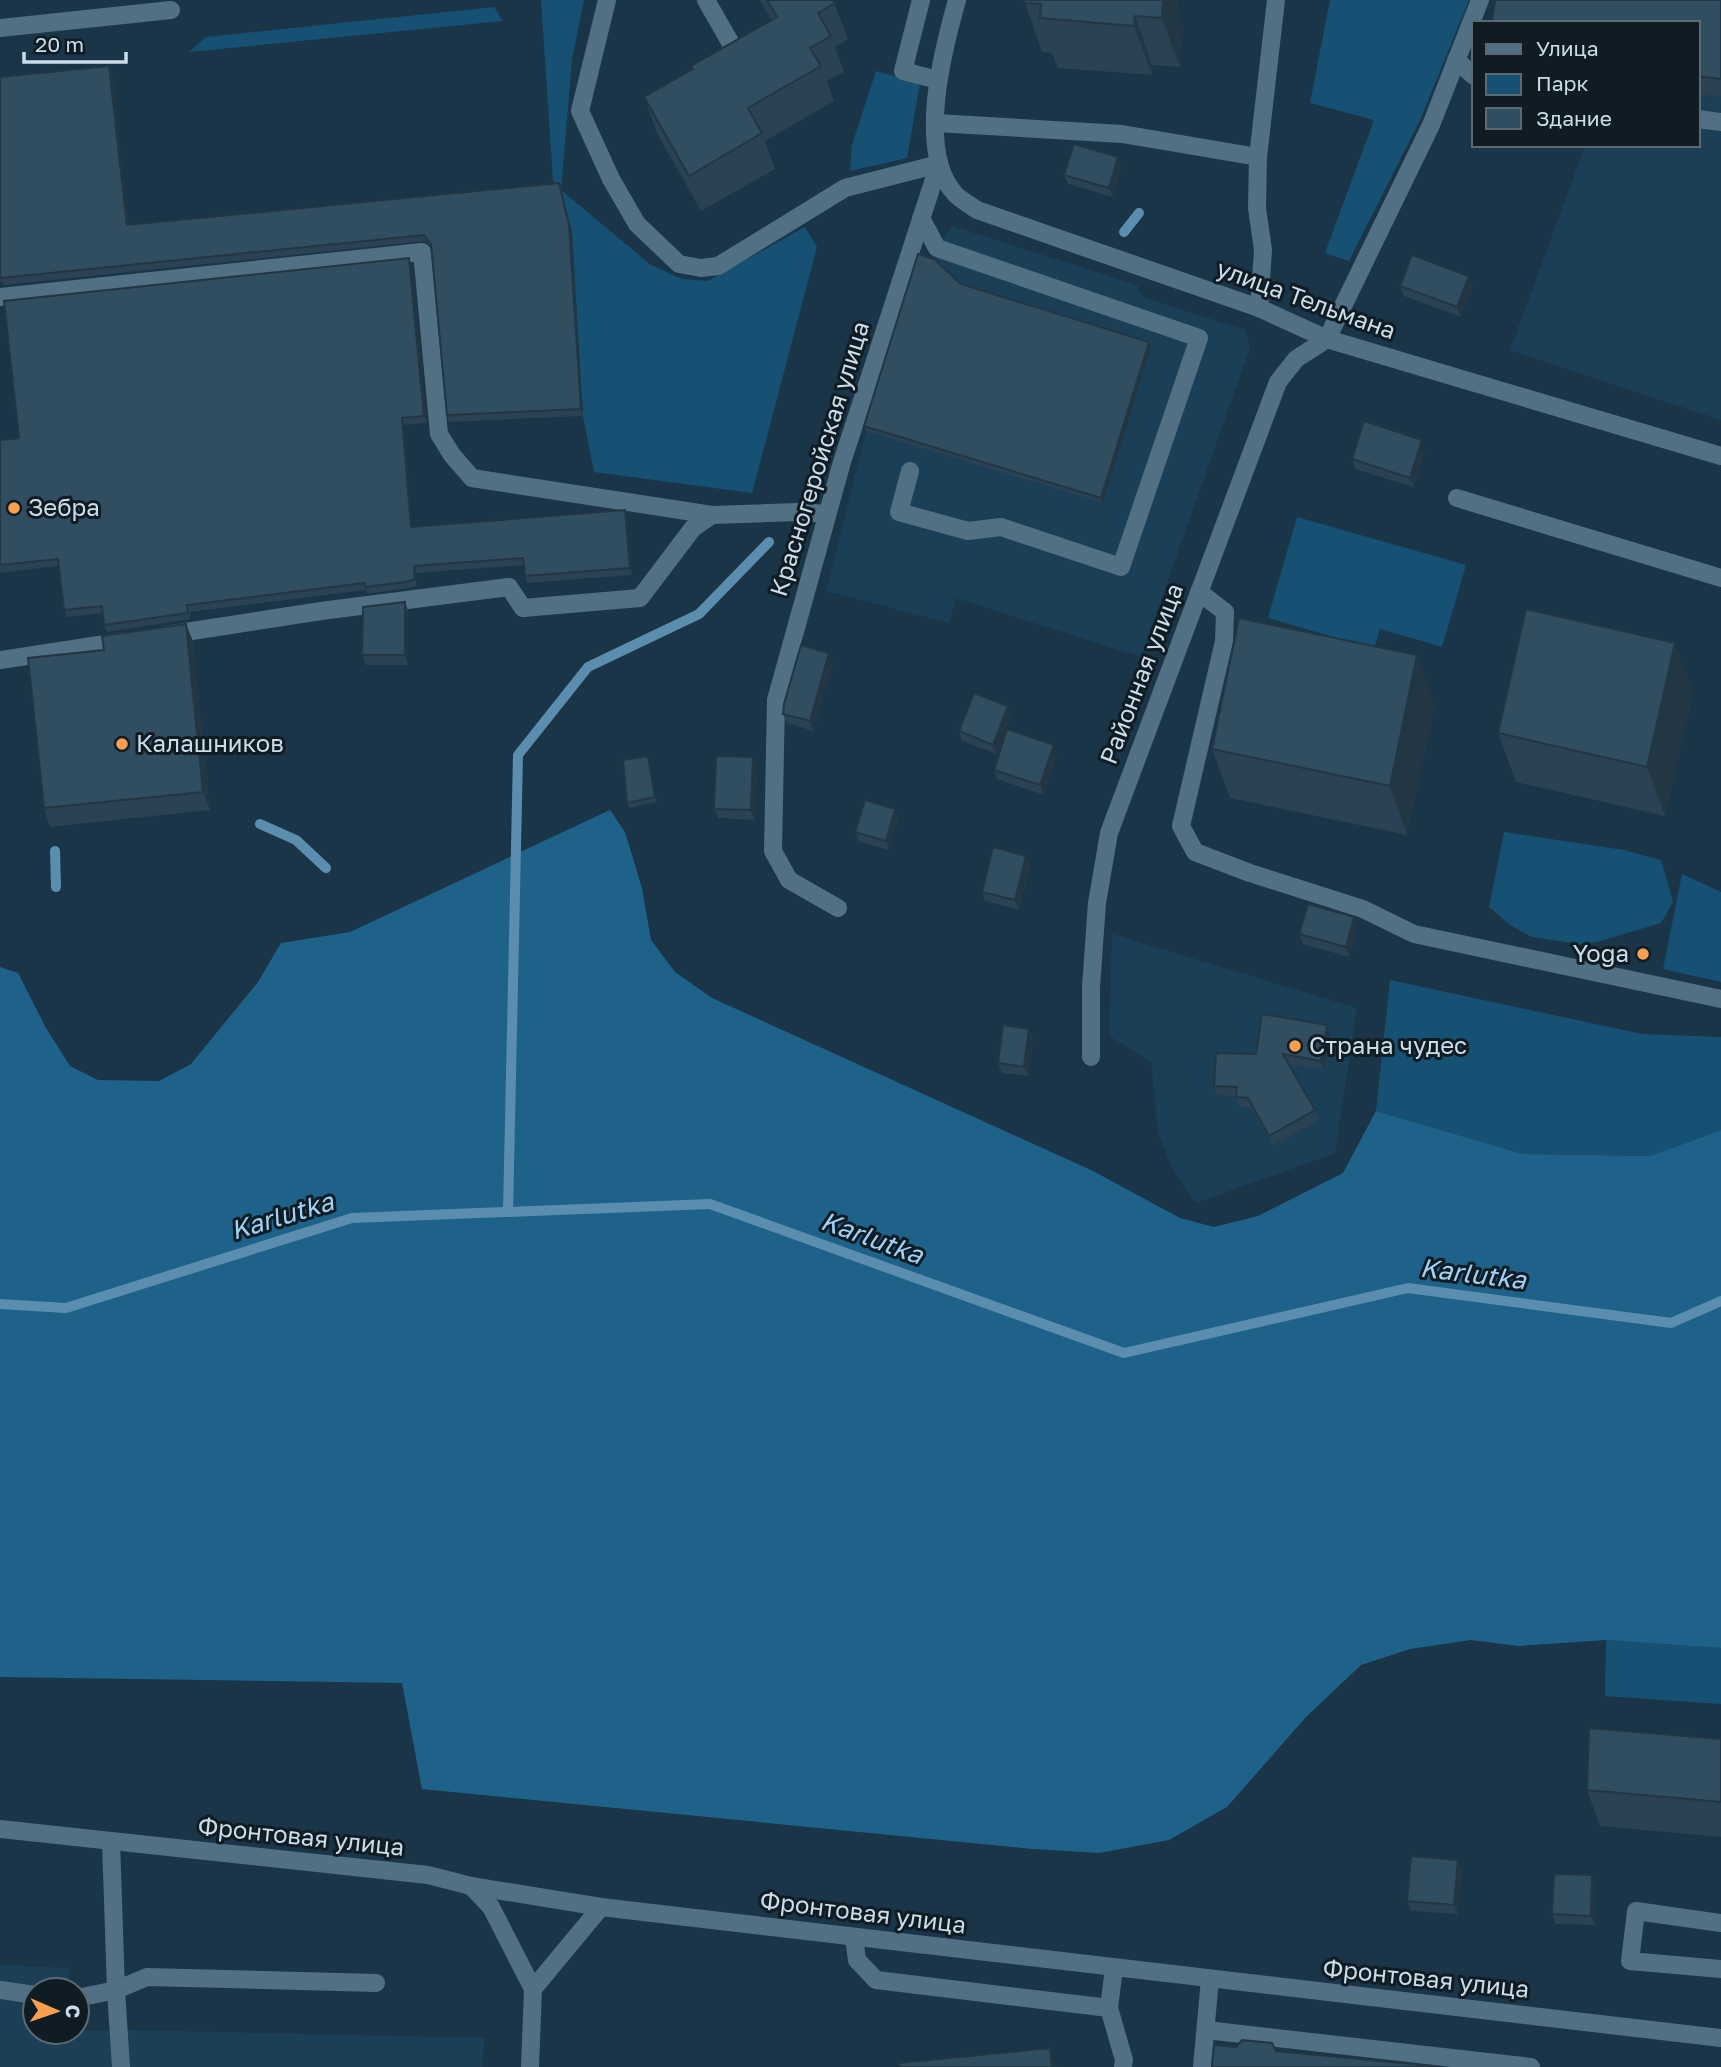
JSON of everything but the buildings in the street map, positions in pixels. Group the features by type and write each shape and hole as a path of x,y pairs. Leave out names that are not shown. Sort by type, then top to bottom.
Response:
{"street":[{"path":"607,0 580,111 611,179 637,224 679,264 701,268 718,266 845,188 939,164"},
{"path":"706,0 744,66"},
{"path":"921,0 903,71 938,80"},
{"name":"Красногеройская улица","path":"838,908 789,880 773,851 776,700 827,514 939,164 936,123 938,80 957,0"},
{"path":"1259,308 1263,250 1257,208 1258,157 1276,0"},
{"path":"1327,339 1431,125 1480,0"},
{"path":"0,28 171,9"},
{"path":"1456,60 1472,74"},
{"path":"1700,119 1721,122"},
{"path":"936,123 1122,134 1258,157"},
{"name":"улица Тельмана","path":"939,164 954,194 977,211 1259,308 1327,339 1721,456"},
{"path":"910,471 899,512 968,531 1001,527 1121,567 1199,338 937,248 921,218"},
{"path":"0,297 422,252 439,434 471,478 712,515 798,512 827,514"},
{"name":"Районная улица","path":"1091,1057 1091,987 1097,903 1109,833 1278,382 1296,359 1327,339"},
{"path":"1457,498 1721,578"},
{"path":"0,660 321,611 509,587 523,608 640,598 693,527 712,515"},
{"path":"1199,592 1225,612 1224,642 1181,825 1195,852 1250,873 1363,909 1414,934 1721,999"},
{"name":"Фронтовая улица","path":"0,1829 428,1875 471,1886 601,1907 1721,2038"},
{"path":"111,1842 121,2067"},
{"path":"471,1886 491,1907 533,1989 530,2067"},
{"path":"533,1989 601,1907"},
{"path":"1721,1923 1636,1911 1630,1961 1721,1969"},
{"path":"854,1937 857,1960 876,1980 1109,2008"},
{"path":"1114,1968 1109,2008 1124,2067"},
{"path":"91,1995 116,1990 147,1977 376,1983"},
{"path":"1202,2067 1210,1979"},
{"path":"0,1990 21,1993"},
{"path":"1206,2030 1531,2067"}],"shaded area":[{"path":"1721,0 1721,420 1510,350 1584,149 1580,147 1700,147 1700,21 1520,21"},
{"path":"952,226 1137,285 1142,297 1245,330 1250,348 1141,657 956,598 949,623 826,591 866,431 918,258 936,263 937,248"},
{"path":"610,810 625,832 642,888 651,940 675,972 712,998 1093,1171 1180,1218 1214,1227 1258,1216 1343,1173 1376,1111 1523,1154 1651,1156 1721,1130 1721,1648 1606,1640 1518,1646 1471,1640 1410,1649 1361,1665 1306,1717 1227,1807 1169,1840 1099,1853 1033,1849 422,1789 402,1683 0,1677 0,967 18,973 46,1028 70,1066 98,1080 159,1081 191,1064 258,982 281,943 350,932"},
{"path":"1112,934 1357,1008 1335,1153 1196,1203 1173,1170 1158,1133 1151,1062 1109,1036"},
{"path":"0,1965 69,1968 69,1976 21,1976 21,2046 91,2046 91,2031 131,2030 485,2038 482,2067 0,2067"}],"green space":[{"path":"541,0 584,0 572,59 561,189 553,180"},
{"path":"1330,0 1469,0 1420,120 1349,261 1325,253 1374,120 1310,103"},
{"path":"494,7 503,21 189,52 206,37"},
{"path":"876,71 920,83 907,158 850,171 852,145"},
{"path":"561,190 651,265 682,279 708,281 805,227 817,247 752,493 594,472 583,416"},
{"path":"1297,517 1466,565 1442,647 1380,629 1374,649 1268,618"},
{"path":"1504,832 1624,850 1661,860 1673,902 1661,923 1587,945 1532,937 1510,925 1489,907"},
{"path":"1682,874 1721,892 1721,982 1663,969"},
{"path":"1390,980 1642,1034 1721,1037 1721,1130 1652,1156 1523,1154 1376,1111"},
{"path":"1606,1640 1721,1648 1721,1704 1605,1696"}],"waterway":[{"path":"1124,232 1139,213"},
{"path":"508,1212 518,755 588,667 699,614 769,542"},
{"path":"260,824 296,840 326,868"},
{"path":"55,851 56,887"},
{"name":"Karlutka","path":"0,1304 66,1308 352,1218 710,1204 1124,1353 1408,1288 1671,1323 1721,1301"}],"place":[{"name":"Зебра","path":"14,508"},
{"name":"Калашников","path":"122,744"},
{"name":"Yoga","path":"1643,954"},
{"name":"Страна чудес","path":"1295,1046"}]}
